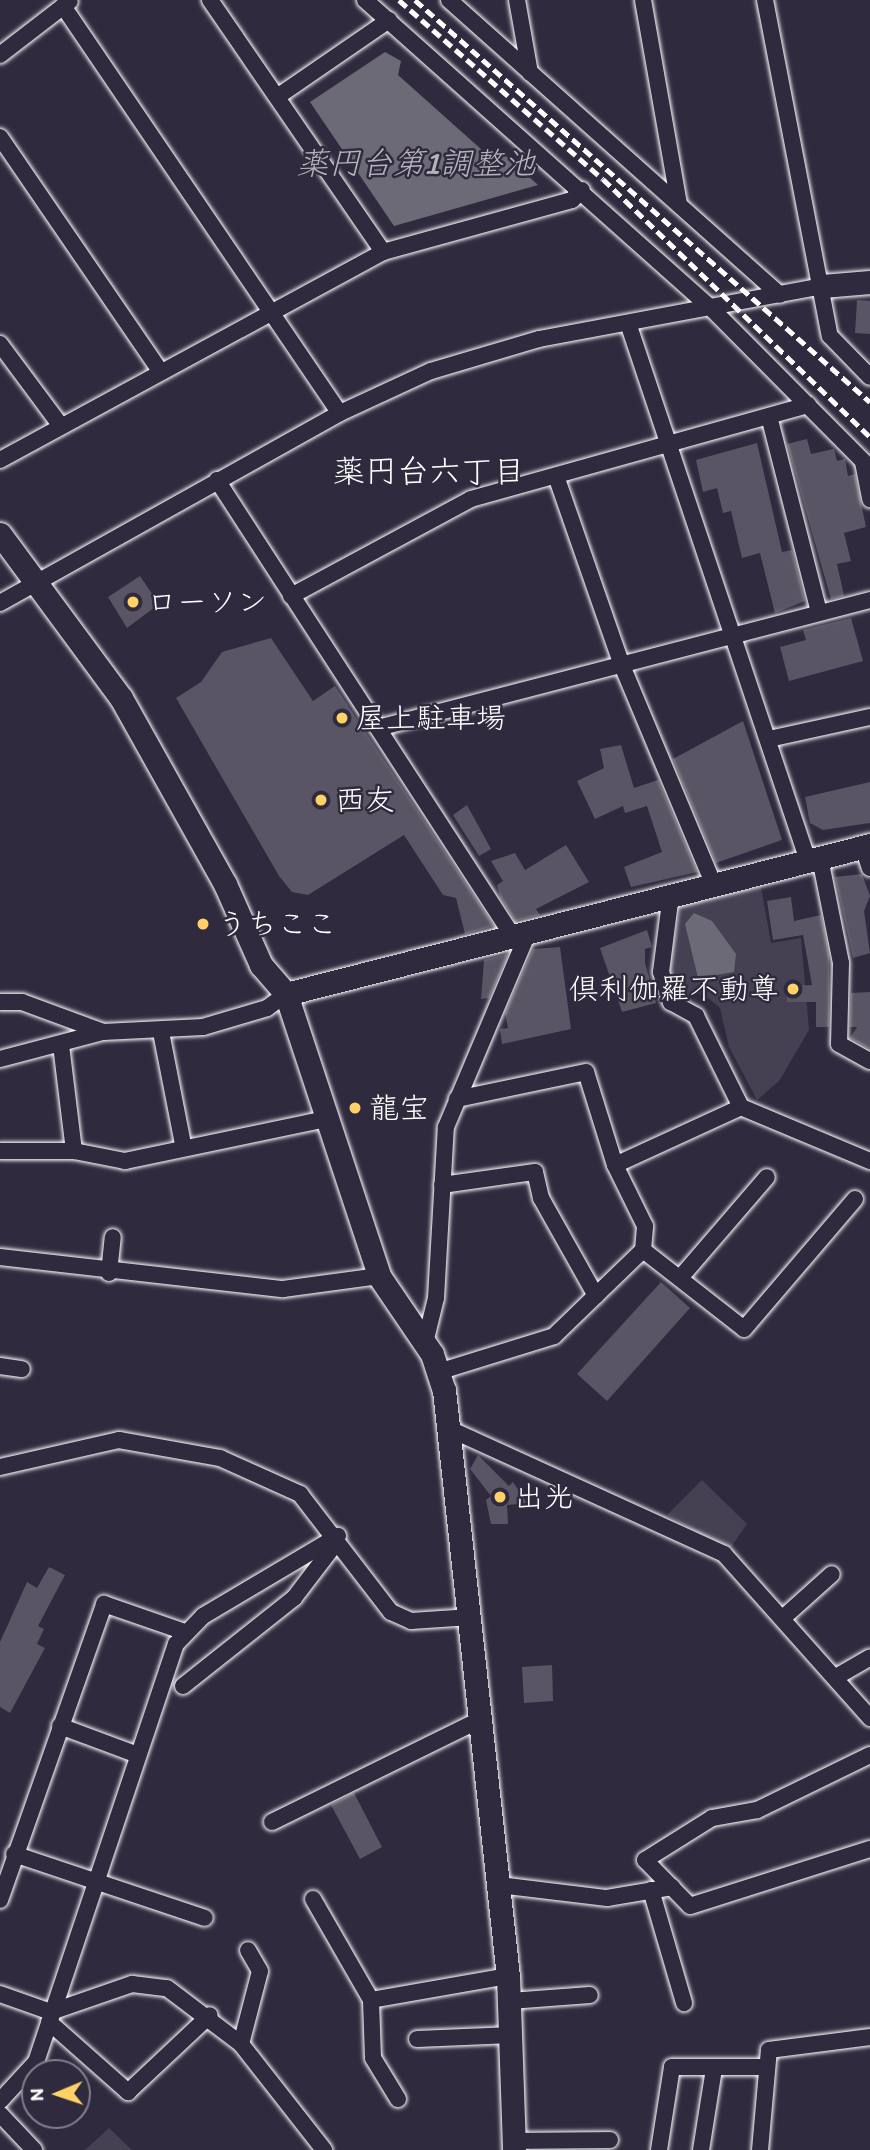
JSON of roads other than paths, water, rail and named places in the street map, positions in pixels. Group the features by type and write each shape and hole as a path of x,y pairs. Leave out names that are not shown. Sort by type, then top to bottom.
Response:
{"street":[{"path":"210,0 383,252"},
{"path":"365,0 582,190 710,307 866,465 870,499"},
{"path":"449,0 780,295"},
{"path":"517,0 530,73"},
{"path":"643,0 679,204"},
{"path":"765,0 830,336 870,377"},
{"path":"0,55 67,3 340,413"},
{"path":"277,97 389,20"},
{"path":"0,137 161,372"},
{"path":"0,460 270,310 383,252 572,200 582,190"},
{"path":"0,603 340,413 481,355 710,307 822,286 870,282"},
{"path":"628,323 769,739 814,860 843,981 839,1044 870,1061"},
{"path":"0,344 61,426"},
{"path":"291,596 471,499 669,443 769,421 808,405"},
{"path":"769,421 819,612"},
{"path":"556,476 621,663 714,884"},
{"path":"216,480 379,728 521,935"},
{"path":"0,534 121,698 225,884 261,965 286,994 330,1118 379,1276 425,1343 438,1372 452,1430 479,1720 508,1976 514,2145 610,2140"},
{"path":"379,728 734,633 870,600"},
{"path":"769,739 870,717"},
{"path":"0,1059 103,1032 161,1032 267,1008 286,994 671,894 814,860 868,853"},
{"path":"671,894 661,972 671,1002 696,1016 741,1107 870,1161"},
{"path":"425,1343 436,1298 446,1127 521,935"},
{"path":"0,1002 23,1002 103,1032"},
{"path":"161,1032 183,1144"},
{"path":"61,1045 74,1151"},
{"path":"438,1372 554,1336 643,1250 645,1226 615,1166 586,1072 457,1099"},
{"path":"615,1166 741,1107"},
{"path":"0,1151 74,1151 125,1161 183,1144 330,1118"},
{"path":"443,1185 535,1172 541,1198 596,1296"},
{"path":"680,1278 767,1177"},
{"path":"643,1250 744,1329 855,1199"},
{"path":"109,1273 113,1237"},
{"path":"0,1257 109,1273 283,1289 379,1276"},
{"path":"0,1366 22,1369"},
{"path":"452,1430 711,1545 784,1617 870,1718"},
{"path":"0,1466 119,1440 187,1448 254,1470 300,1494 339,1537 391,1612 411,1621 471,1617"},
{"path":"0,2101 36,2062 138,1755 185,1632 339,1537"},
{"path":"183,1686 294,1598 339,1537"},
{"path":"784,1617 832,1574"},
{"path":"0,1900 104,1605 185,1632"},
{"path":"836,1677 870,1657"},
{"path":"272,1822 479,1720"},
{"path":"60,1726 138,1755"},
{"path":"870,1755 757,1810 712,1818 678,1836 645,1860 690,1906 870,1849"},
{"path":"14,1854 205,1918"},
{"path":"499,1885 607,1898 672,1887"},
{"path":"651,1891 684,2003"},
{"path":"313,1899 371,2000 373,2058 398,2099"},
{"path":"241,2043 260,1971 248,1950"},
{"path":"371,2000 508,1976"},
{"path":"50,2017 132,1984 167,1988 210,2015 241,2043 324,2150"},
{"path":"0,1994 50,2017 128,2092 210,2015"},
{"path":"510,2001 590,1995"},
{"path":"417,2039 512,2035"},
{"path":"760,2150 769,2050 870,2037"},
{"path":"659,2150 672,2067 766,2067"},
{"path":"701,2150 715,2069"},
{"path":"0,2114 34,2150"}],"water":[{"name":"薬円台第1調整池","path":"385,52 401,61 398,75 482,150 504,154 538,185 394,226 310,102"},
{"path":"694,913 712,921 736,954 734,972 698,978 685,924"}],"railway":[{"path":"399,0 603,179 870,437"},
{"path":"415,0 870,402"}],"place":[{"name":"ローソン","path":"133,602"},
{"name":"屋上駐車場","path":"342,718"},
{"name":"西友","path":"321,800"},
{"name":"うちここ","path":"203,924"},
{"name":"倶利伽羅不動尊","path":"793,989"},
{"name":"龍宝","path":"355,1108"},
{"name":"出光","path":"500,1497"}],"district":[{"name":"薬円台六丁目","path":"429,471"}]}
